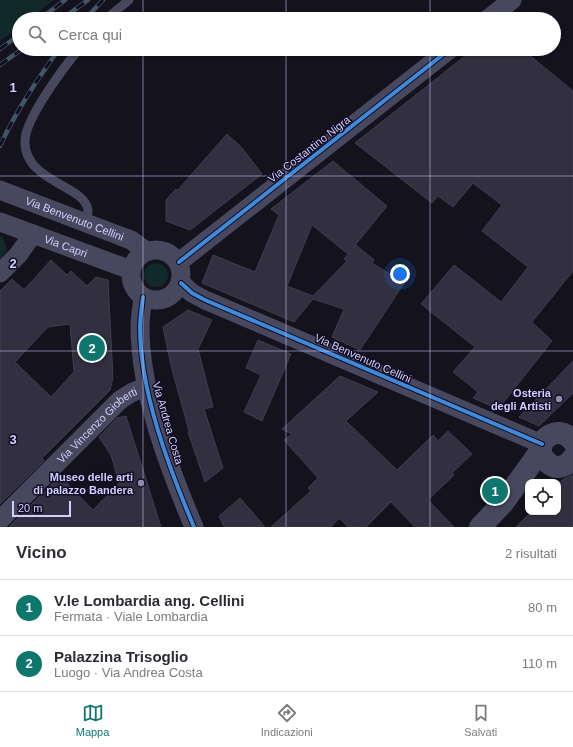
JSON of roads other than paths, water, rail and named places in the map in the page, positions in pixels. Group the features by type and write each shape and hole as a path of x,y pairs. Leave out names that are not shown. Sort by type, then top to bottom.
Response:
{"street":[{"path":"497,12 512,0"},
{"name":"Via Costantino Nigra","path":"179,262 441,56"},
{"name":"Via Benvenuto Cellini","path":"5,192 131,240 146,251"},
{"name":"Via Capri","path":"0,222 131,270"},
{"path":"0,274 18,255 33,234"},
{"path":"154,249 168,252 179,262 181,269 181,283 172,294 166,298 158,300 150,299 143,296 134,288 131,270 136,259 146,251 154,249"},
{"name":"Via Benvenuto Cellini","path":"181,283 192,293 205,300 553,442"},
{"name":"Via Andrea Costa","path":"143,296 140,332 147,386 154,415 171,468 194,527"},
{"name":"Via Vincenzo Gioberti","path":"0,520 120,400 136,390 147,386"},
{"path":"480,527 503,503 573,420"},
{"path":"553,442 544,459 547,463 565,462"},
{"path":"537,479 565,462"},
{"path":"503,503 525,487"}],"lane":[{"path":"113,12 129,0"},
{"path":"74,56 57,77 29,124 25,141 28,157 34,167 73,193 85,203 88,210 86,222"}],"railway":[{"path":"49,12 65,0"},
{"path":"72,12 88,0"},
{"path":"92,12 103,0"},
{"path":"0,49 12,40"},
{"path":"0,65 12,56"},
{"path":"0,146 27,96 54,56"}],"place":[{"name":"Palazzina Trisoglio","path":"92,348"},
{"name":"Osteria degli Artisti","path":"559,399"},
{"name":"Museo delle arti di palazzo Bandera","path":"141,483"},
{"name":"V.le Lombardia ang. Cellini","path":"495,491"}]}
